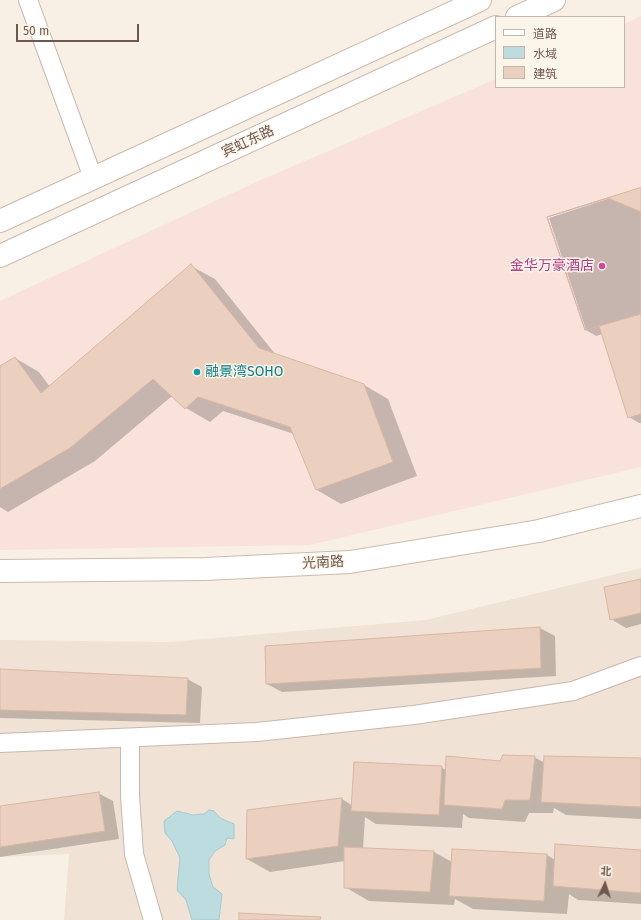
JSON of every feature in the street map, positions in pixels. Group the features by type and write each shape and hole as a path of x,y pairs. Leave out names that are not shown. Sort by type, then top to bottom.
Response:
{"main road":[{"path":"0,221 480,0"},
{"path":"519,16 554,0"},
{"name":"宾虹东路","path":"0,256 495,27"},
{"name":"光南路","path":"0,571 205,569 350,562 539,531 641,506"}],"street":[{"path":"28,0 93,178"},
{"path":"0,743 257,732 414,715 573,691 641,666"},
{"path":"130,738 130,795 134,854 153,920"}],"shaded area":[{"path":"641,16 641,467 310,545 0,550 0,301 254,183 495,79 495,88 625,88 625,24"},
{"path":"641,568 641,920 64,920 69,854 0,857 0,640 169,642 426,620"}],"water":[{"path":"209,810 214,811 220,818 234,824 234,839 227,838 225,845 215,851 209,860 209,874 213,887 222,894 219,920 192,920 186,900 177,890 180,858 172,841 165,833 164,821 177,811 193,815 204,814"}],"building":[{"name":"金华万豪酒店","path":"641,188 641,414 628,418 599,326 585,330 547,217"},
{"name":"金华万豪酒店","path":"608,198 641,212 641,314 585,330 547,217"},
{"name":"融景湾SOHO","path":"191,264 259,348 364,384 393,462 316,490 290,427 198,397 185,409 153,379 70,448 0,489 0,366 15,357 41,393"},
{"path":"641,579 641,613 610,620 604,587"},
{"path":"540,627 541,668 266,684 265,646"},
{"path":"0,669 188,678 186,715 0,710"},
{"path":"503,755 535,756 530,800 505,800 502,809 444,805 446,756 500,761"},
{"path":"544,756 641,758 641,807 541,802"},
{"path":"354,762 442,766 439,815 351,811"},
{"path":"99,792 105,831 0,847 0,806"},
{"path":"342,798 338,846 246,859 247,810"},
{"path":"555,844 641,850 641,893 553,886"},
{"path":"344,847 434,851 430,892 344,888"},
{"path":"452,849 547,854 544,901 449,896"},
{"path":"239,913 321,917 320,920 239,920"}],"place":[{"name":"金华万豪酒店","path":"602,266"},
{"name":"融景湾SOHO","path":"197,372"}]}
